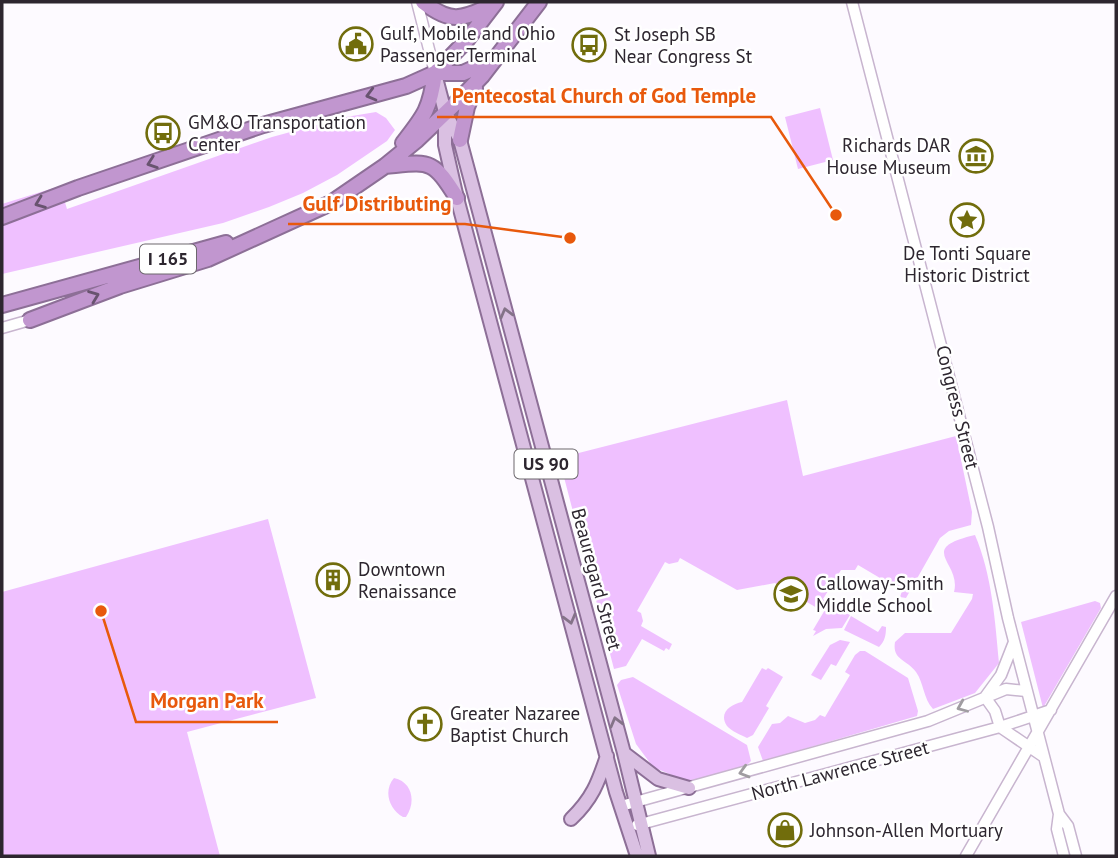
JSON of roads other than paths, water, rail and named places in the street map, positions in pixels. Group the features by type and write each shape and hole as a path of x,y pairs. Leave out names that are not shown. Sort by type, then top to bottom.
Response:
{"highway":[{"path":"423,2 443,16 457,18 470,16 495,3"},
{"path":"460,140 467,107 482,76 540,2"},
{"path":"2,217 262,125 406,86 435,73 466,41 495,3"},
{"path":"435,73 463,73 494,58"},
{"path":"385,166 421,121 431,103 435,73"},
{"path":"30,320 120,286 208,259 331,203 417,140 482,76"},
{"name":"US 90","path":"385,166 428,165 442,174 457,198"},
{"name":"I 165","path":"2,305 265,232"}],"main road":[{"name":"Beauregard Street","path":"435,73 445,112 460,140 624,753 636,802 637,856"},
{"name":"Beauregard Street","path":"445,112 444,145 457,198 607,755 621,806 635,825 649,856"},
{"path":"491,325 508,357 530,435 540,442 537,460 558,543 561,584"},
{"path":"624,753 658,779 689,788"},
{"path":"571,819 586,805 594,791 607,755"}],"street":[{"name":"Beauregard Street","path":"417,2 435,73"},
{"name":"Congress Street","path":"852,2 985,514 1014,642 1059,814 1057,829 1064,856"},
{"path":"2,328 30,320"},
{"path":"966,856 1116,596"},
{"path":"1014,642 1001,675 985,697 995,711 1000,727 1044,757"},
{"name":"North Lawrence Street","path":"621,806 928,721 1006,689 1027,691"},
{"name":"North Lawrence Street","path":"635,825 1033,718 1051,710"},
{"name":"Congress Street","path":"1059,814 1069,826 1076,856"}],"place":[{"name":"Gulf, Mobile and Ohio Passenger Terminal","path":"356,44"},
{"name":"St Joseph SB Near Congress St","path":"589,45"},
{"name":"GM&O Transportation Center","path":"163,133"},
{"name":"Richards DAR House Museum","path":"976,156"},
{"name":"Pentecostal Church of God Temple","path":"836,215"},
{"name":"De Tonti Square Historic District","path":"967,220"},
{"name":"Gulf Distributing","path":"570,238"},
{"name":"Downtown Renaissance","path":"333,580"},
{"name":"Calloway-Smith Middle School","path":"791,594"},
{"name":"Morgan Park","path":"101,611"},
{"name":"Greater Nazaree Baptist Church","path":"425,724"},
{"name":"Johnson-Allen Mortuary","path":"785,830"}]}
